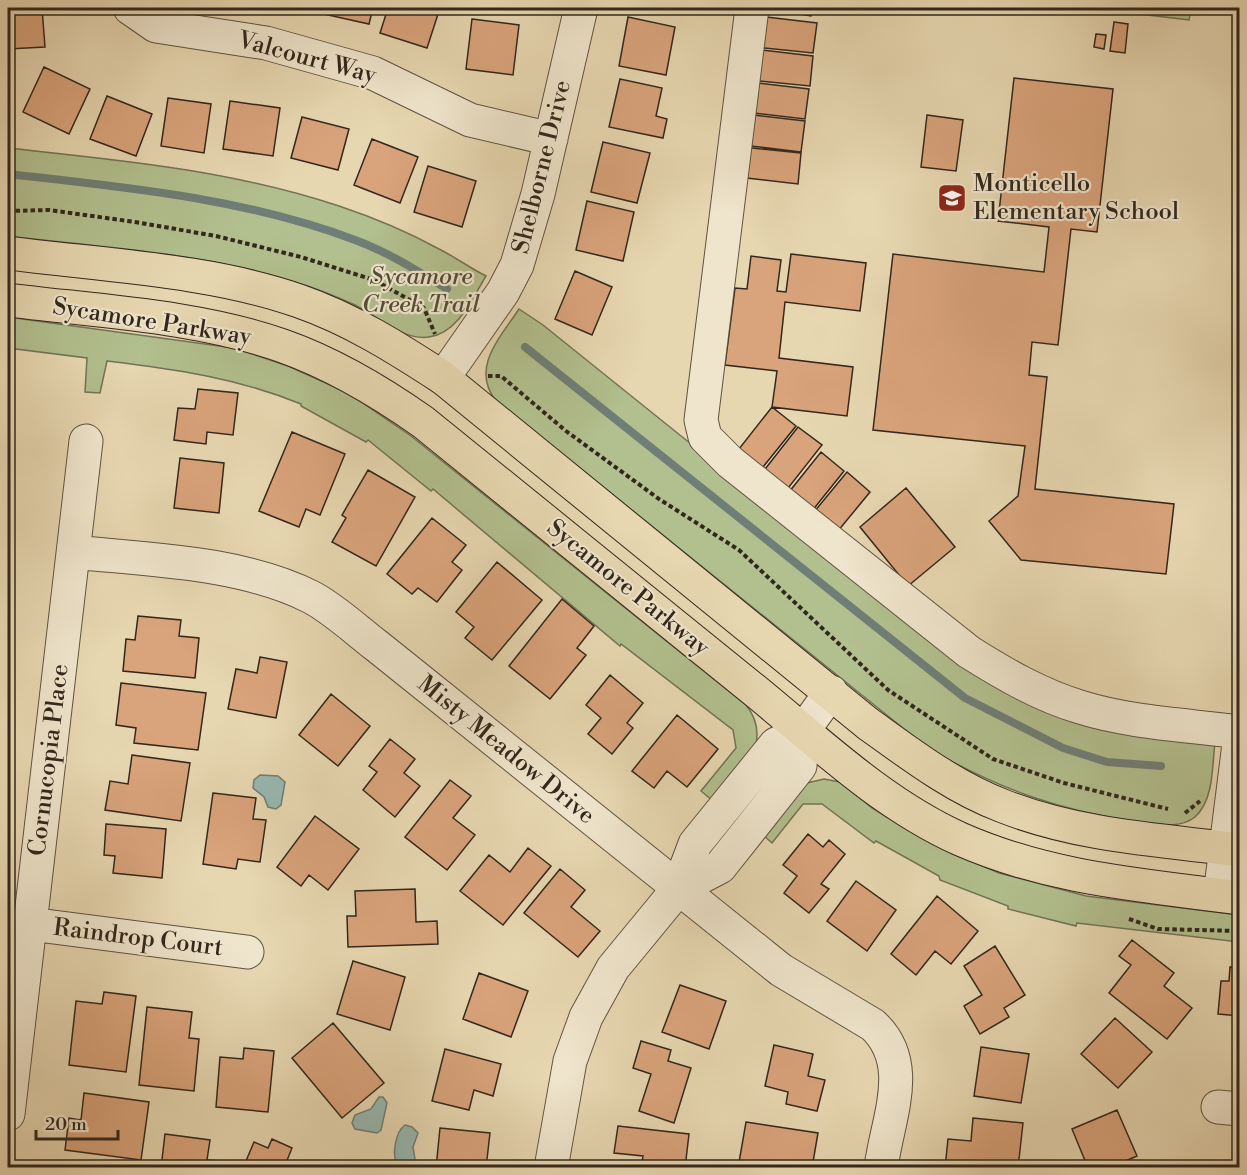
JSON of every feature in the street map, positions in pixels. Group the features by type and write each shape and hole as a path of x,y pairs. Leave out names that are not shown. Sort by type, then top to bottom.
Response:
{"main road":[{"name":"Sycamore Parkway","path":"8,253 196,277 257,288 341,318 395,346 442,378 831,692 915,758 957,784 1002,806 1063,825 1109,834 1233,849"},
{"name":"Sycamore Parkway","path":"8,300 179,322 249,335 318,360 365,384 423,422 877,789 959,838 1044,869 1073,876 1230,897"}],"street":[{"name":"Valcourt Way","path":"130,8 156,26 266,43 374,73 470,120 551,139"},
{"name":"Shelborne Drive","path":"442,378 503,292 517,265 529,230 581,8"},
{"path":"752,8 701,420 705,437 730,462 969,652 1007,676 1042,694 1082,708 1124,718 1239,734 1230,897"},
{"name":"Cornucopia Place","path":"8,1114 86,441"},
{"name":"Misty Meadow Drive","path":"74,552 168,562 252,576 311,597 377,646 781,970 873,1025 884,1035 897,1065 881,1167"},
{"path":"551,1167 570,1061 586,1017 613,968 678,889 695,844 776,744 803,730 831,692"},
{"name":"Raindrop Court","path":"30,924 247,952"}],"path":[{"path":"1181,815 1189,812 1202,799"},
{"path":"1158,814 1167,815"},
{"path":"1129,919 1158,929 1239,931"}],"green space":[{"path":"1114,8 1191,8 1189,20 1114,11"},
{"name":"Sycamore Creek Trail","path":"8,148 175,168 257,183 352,210 390,225 445,252 486,276 456,322 439,334 419,337 400,332 355,305 336,297 268,274 158,253 8,236"},
{"path":"519,309 543,325 961,661 1215,743 1209,792 1201,810 1189,821 1169,825 1084,812 1006,787 929,749 496,401 489,389 486,377 487,365 497,342"},
{"path":"8,317 234,348 288,366 348,393 411,436 746,705 756,724 756,745 713,801 701,791 736,748 733,730 621,644 620,646 433,489 431,491 368,440 366,442 301,404 277,395 230,381 181,371 107,361 100,393 85,392 87,358 8,348"},
{"path":"824,779 840,782 872,808 903,827 948,851 999,873 1086,896 1239,915 1239,942 1077,923 1076,926 1008,909 1008,906 940,880 939,876 876,841 874,843 822,804 803,804 772,843 762,834 807,783"}],"water":[{"path":"260,775 278,776 285,782 281,805 276,809 268,807 264,797 253,788 254,780"},
{"path":"379,1097 383,1097 387,1103 381,1130 377,1133 355,1129 352,1123 355,1115 371,1109"},
{"path":"405,1125 412,1127 418,1133 413,1147 415,1159 409,1167 397,1165 395,1161 395,1144"}],"building":[{"path":"8,8 42,8 45,47 8,49"},
{"path":"320,8 373,8 369,24 319,13"},
{"path":"388,8 440,8 427,48 380,33"},
{"path":"485,8 522,8 521,13"},
{"path":"787,8 813,8 811,16 786,12"},
{"path":"758,16 817,23 813,53 754,47"},
{"path":"628,17 675,27 666,75 619,66"},
{"path":"472,19 519,25 513,75 466,69"},
{"path":"1114,22 1128,24 1125,53 1110,51"},
{"path":"1096,34 1106,35 1104,49 1094,47"},
{"path":"754,49 813,56 810,86 750,80"},
{"path":"44,67 90,89 69,134 23,112"},
{"path":"1014,78 1113,89 1097,232 1071,229 1058,345 1032,342 1029,375 1047,377 1035,489 1174,504 1166,574 1021,560 989,521 1018,496 1025,446 873,430 893,254 1044,272 1049,227 998,221"},
{"path":"620,79 662,88 656,116 667,119 663,138 609,127"},
{"path":"750,82 809,89 805,119 746,112"},
{"path":"107,96 152,114 136,156 90,139"},
{"path":"168,98 211,104 204,153 161,146"},
{"path":"230,101 280,108 273,156 223,149"},
{"path":"746,114 805,121 801,152 742,145"},
{"path":"927,115 963,120 956,171 921,167"},
{"path":"302,117 349,129 338,170 291,158"},
{"path":"372,139 418,157 400,203 354,185"},
{"path":"603,142 650,153 637,203 591,192"},
{"path":"742,147 801,153 798,184 738,177"},
{"path":"428,166 476,181 462,227 414,212"},
{"path":"587,201 634,212 623,261 576,250"},
{"path":"791,254 866,263 860,311 785,302 779,358 853,367 847,416 772,407 777,371 725,365 735,288 747,289 751,256 781,260 777,291 786,292"},
{"path":"575,271 612,287 592,335 555,319"},
{"path":"198,389 238,393 233,435 207,432 206,444 174,440 178,408 195,409"},
{"path":"772,407 796,426 759,472 735,454"},
{"path":"798,427 822,445 785,492 762,473"},
{"path":"292,432 345,454 320,515 306,509 299,527 259,511"},
{"path":"821,452 844,471 812,511 789,492"},
{"path":"180,458 224,463 219,513 174,508"},
{"path":"368,470 415,497 376,566 332,542 346,518 342,515"},
{"path":"847,472 870,492 838,531 814,512"},
{"path":"906,488 955,547 908,586 860,527"},
{"path":"8,491 14,492 11,524 8,523"},
{"path":"432,518 466,545 452,562 462,570 437,602 418,588 412,594 387,574"},
{"path":"497,562 542,600 492,660 465,638 474,627 456,612"},
{"path":"562,599 594,626 577,648 586,655 550,699 509,666"},
{"path":"138,616 181,620 179,636 199,638 195,678 123,671 126,639 135,640"},
{"path":"260,657 287,662 276,718 228,709 236,669 257,673"},
{"path":"610,675 643,703 627,723 633,728 612,754 588,734 601,718 586,705"},
{"path":"121,683 206,693 198,750 134,743 136,728 116,725"},
{"path":"331,694 370,726 338,766 299,735"},
{"path":"677,715 718,749 687,787 667,771 654,788 632,771"},
{"path":"390,739 415,759 404,773 420,786 395,817 363,790 377,772 369,766"},
{"path":"132,755 190,763 181,821 105,810 110,781 128,784"},
{"path":"450,780 471,796 453,818 475,835 447,870 405,837"},
{"path":"213,793 256,798 253,819 266,820 260,862 238,859 236,869 203,864"},
{"path":"315,816 359,849 328,890 309,875 301,886 277,867"},
{"path":"106,824 166,829 162,878 113,873 115,856 104,855"},
{"path":"808,834 823,847 829,840 845,854 821,884 829,889 809,913 784,893 797,876 783,865"},
{"path":"528,848 551,866 503,925 460,891 489,855 510,872"},
{"path":"560,869 585,890 571,907 600,931 578,957 524,913"},
{"path":"856,881 896,910 867,951 827,921"},
{"path":"415,889 416,922 437,921 438,944 348,947 347,916 356,916 355,891"},
{"path":"937,896 978,931 951,964 935,951 916,975 891,954"},
{"path":"1132,940 1174,973 1164,986 1192,1008 1167,1039 1109,993 1131,965 1119,956"},
{"path":"995,946 1025,995 1004,1008 1009,1017 980,1034 964,1006 982,995 964,966"},
{"path":"353,961 405,977 390,1030 337,1014"},
{"path":"1230,967 1240,968 1240,1016 1218,1014 1221,981 1229,981"},
{"path":"479,973 528,991 511,1037 463,1019"},
{"path":"680,985 726,1001 709,1049 662,1032"},
{"path":"104,992 136,996 126,1072 69,1065 76,1001 102,1004"},
{"path":"147,1007 192,1012 189,1038 199,1039 194,1091 139,1085"},
{"path":"1115,1018 1152,1052 1118,1088 1081,1054"},
{"path":"333,1023 384,1083 342,1118 292,1058"},
{"path":"641,1041 671,1050 668,1061 691,1068 674,1123 639,1111 651,1074 633,1068"},
{"path":"774,1045 813,1054 808,1076 825,1080 817,1111 786,1104 788,1092 765,1086"},
{"path":"981,1047 1029,1054 1021,1103 974,1096"},
{"path":"244,1048 274,1051 268,1112 216,1107 220,1057 243,1059"},
{"path":"445,1049 501,1064 493,1096 474,1090 469,1110 432,1101"},
{"path":"84,1093 149,1102 141,1160 65,1150 69,1118 81,1120"},
{"path":"1117,1110 1137,1156 1109,1168 1088,1168 1072,1129"},
{"path":"973,1118 1023,1123 1018,1168 945,1168 948,1139 971,1141"},
{"path":"746,1122 818,1133 812,1168 738,1168"},
{"path":"618,1126 689,1134 685,1168 641,1168 643,1156 614,1153"},
{"path":"440,1128 490,1133 486,1168 436,1168"},
{"path":"165,1134 210,1140 207,1160 219,1161 218,1168 161,1168"},
{"path":"272,1139 292,1148 284,1168 243,1168 254,1142 268,1148"}],"waterway":[{"path":"8,174 183,196 270,214 313,226 379,250 447,289"},
{"path":"525,347 965,698 1063,748 1107,762 1161,766"}],"place":[{"name":"Monticello Elementary School","path":"952,198"}]}
